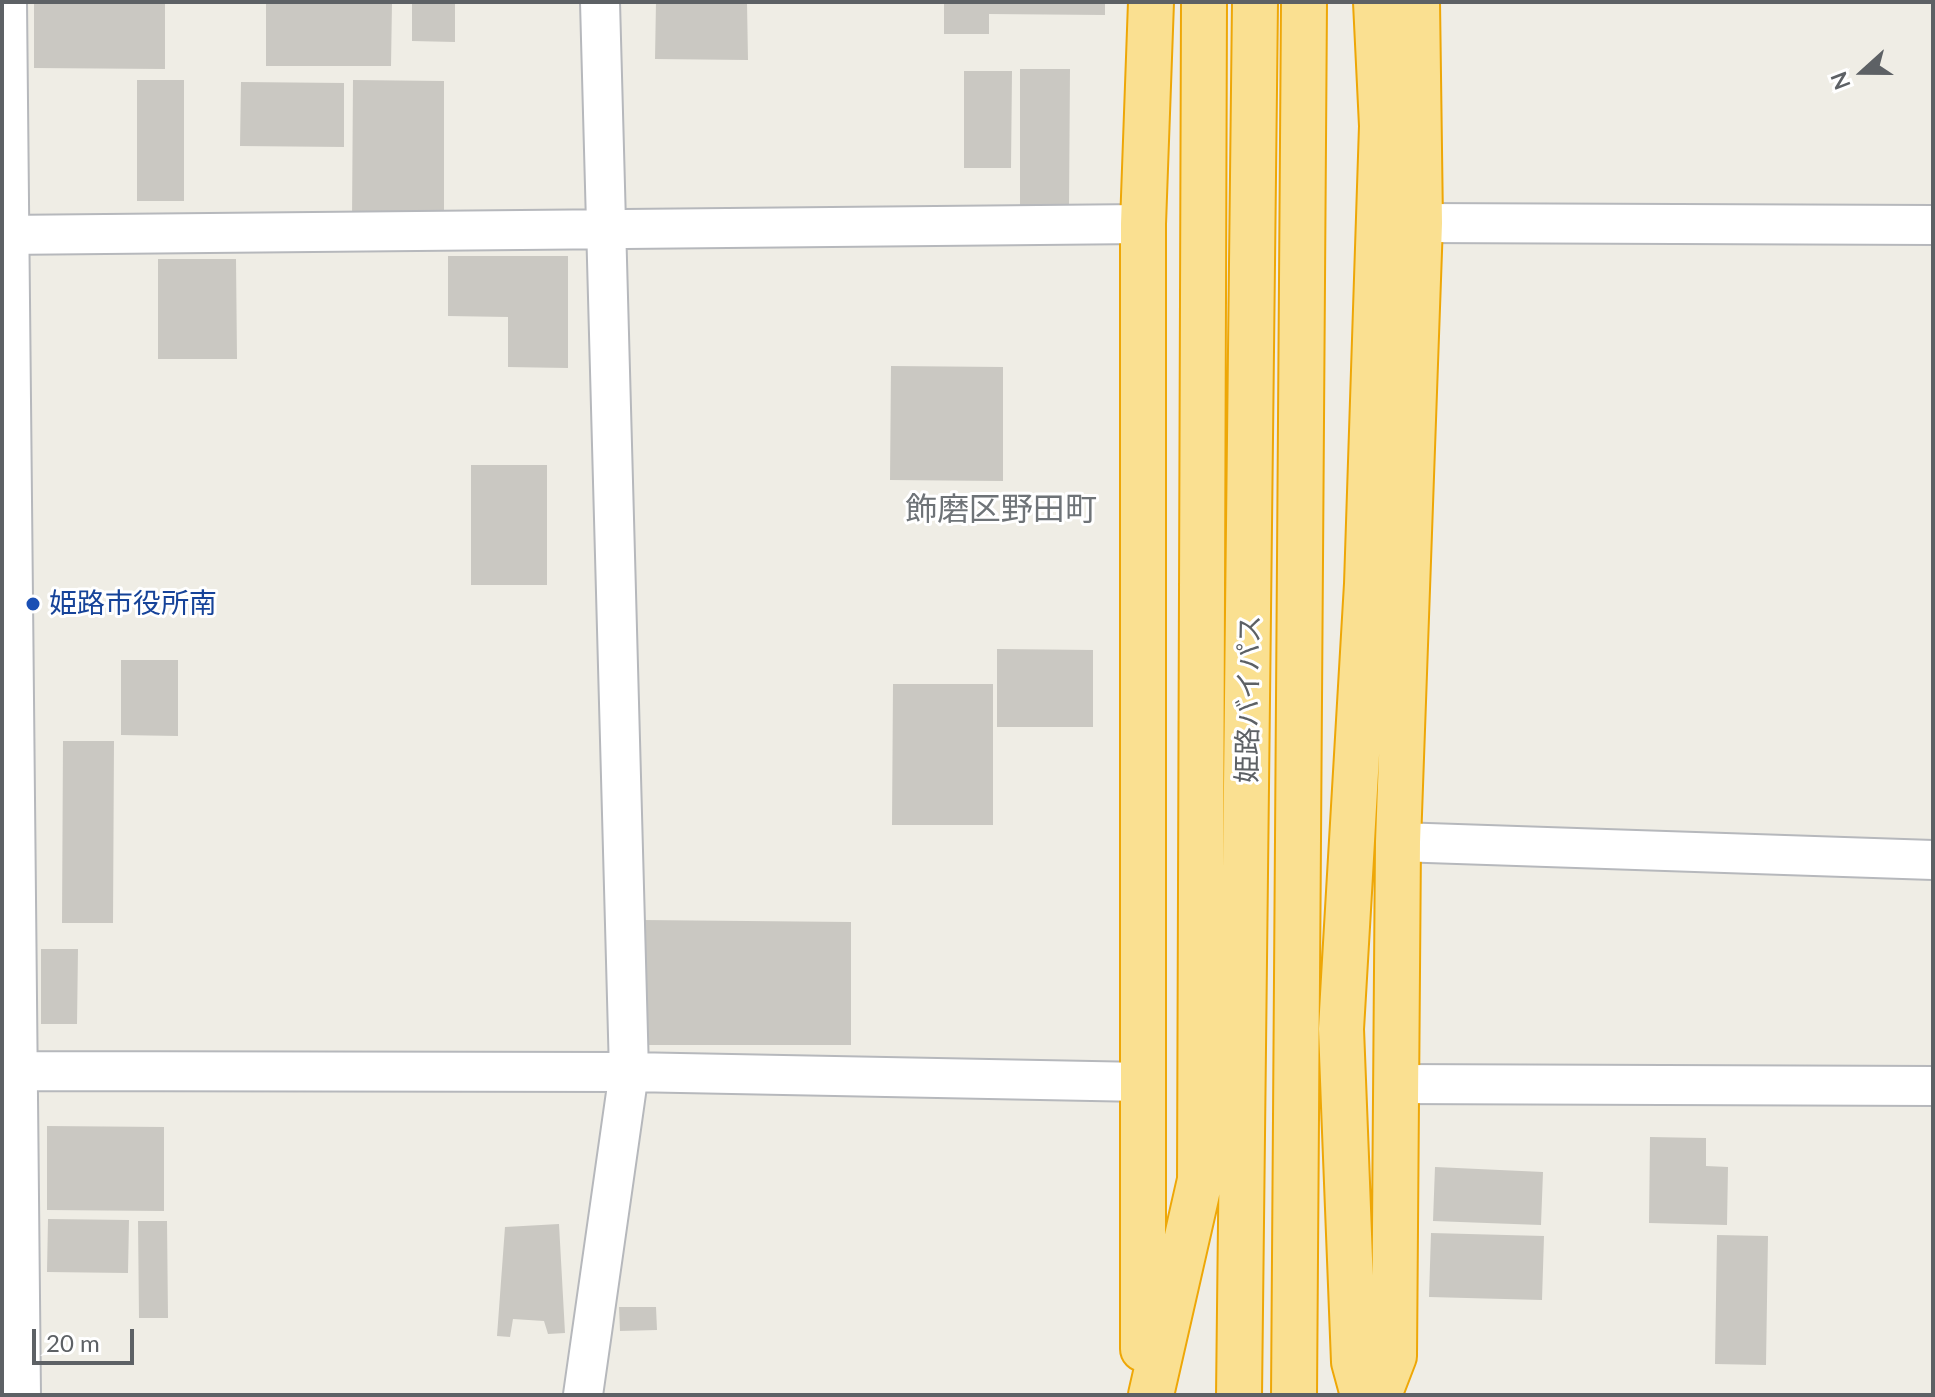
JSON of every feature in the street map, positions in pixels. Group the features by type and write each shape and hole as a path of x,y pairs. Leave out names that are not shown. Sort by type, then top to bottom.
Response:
{"highway":[{"path":"1143,1395 1143,224 1151,2"},
{"path":"1151,1395 1200,1180 1204,2"},
{"name":"姫路バイパス","path":"1239,1395 1255,2"},
{"name":"姫路バイパス","path":"1294,1395 1304,2"},
{"path":"1363,1395 1354,1362 1341,1029 1367,584 1382,126 1376,2"},
{"path":"1379,1395 1394,1356 1398,842 1420,223 1417,2"}],"street":[{"path":"7,2 5,235 9,1071 21,1395"},
{"path":"583,1395 629,1072 600,2"},
{"path":"1420,223 1933,225"},
{"path":"5,235 1143,224"},
{"path":"1398,842 1933,860"},
{"path":"9,1071 629,1072 1143,1082"},
{"path":"1394,1084 1933,1086"}],"building":[{"path":"34,2 165,2 165,69 34,68"},
{"path":"266,2 392,2 391,66 266,66"},
{"path":"412,2 455,2 455,42 412,41"},
{"path":"656,2 747,3 748,60 655,59"},
{"path":"944,2 1105,2 1105,15 989,14 989,34 944,34"},
{"path":"1020,69 1070,69 1069,207 1020,207"},
{"path":"964,71 1012,71 1011,168 964,168"},
{"path":"137,80 184,80 184,201 137,201"},
{"path":"353,80 444,81 444,220 352,220"},
{"path":"241,82 344,83 344,147 240,146"},
{"path":"448,256 568,256 568,368 508,367 508,317 448,316"},
{"path":"158,259 236,259 237,359 158,359"},
{"path":"891,366 1003,367 1003,481 890,480"},
{"path":"471,465 547,465 547,585 471,585"},
{"path":"997,649 1093,650 1093,727 997,727"},
{"path":"121,660 178,660 178,736 121,735"},
{"path":"893,684 993,684 993,825 892,825"},
{"path":"63,741 114,741 113,923 62,923"},
{"path":"642,920 851,922 851,1045 641,1045"},
{"path":"41,949 78,949 77,1024 41,1024"},
{"path":"47,1126 164,1127 164,1211 47,1210"},
{"path":"1650,1137 1706,1138 1706,1166 1728,1167 1727,1225 1649,1223"},
{"path":"1435,1167 1543,1172 1541,1225 1433,1221"},
{"path":"48,1219 129,1220 128,1273 47,1272"},
{"path":"138,1221 167,1221 168,1318 139,1318"},
{"path":"559,1224 565,1333 548,1334 544,1321 513,1319 510,1337 497,1336 505,1227"},
{"path":"1431,1233 1544,1236 1542,1300 1429,1297"},
{"path":"1717,1235 1768,1236 1766,1365 1715,1364"},
{"path":"619,1307 656,1307 657,1330 620,1331"}],"place":[{"name":"姫路市役所南","path":"33,604"}],"district":[{"name":"飾磨区野田町","path":"1001,510"}]}
